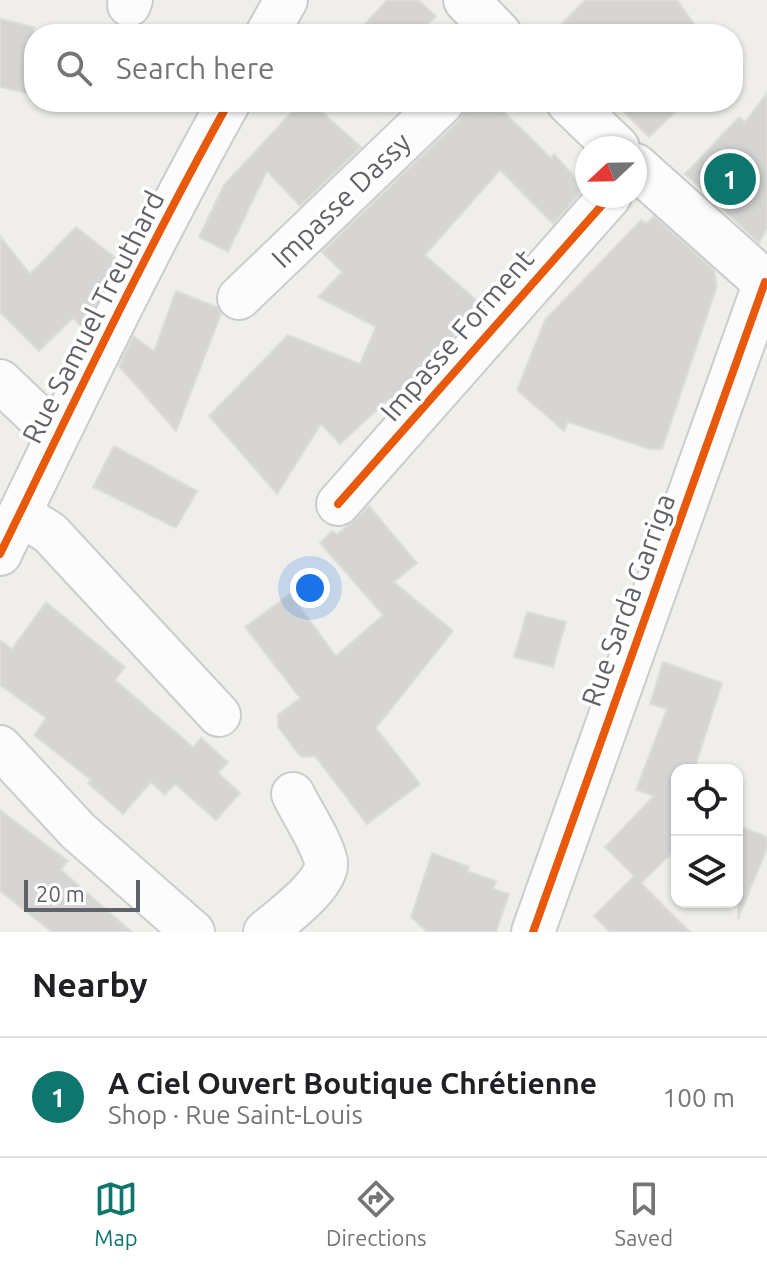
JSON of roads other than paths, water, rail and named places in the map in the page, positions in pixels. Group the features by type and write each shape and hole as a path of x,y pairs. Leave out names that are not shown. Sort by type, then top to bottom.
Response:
{"main road":[{"path":"466,0 489,24"},
{"path":"579,112 604,136"},
{"path":"647,178 766,283"}],"street":[{"path":"273,24 286,0"},
{"name":"Rue Samuel Treuthard","path":"0,554 223,112"},
{"name":"Impasse Dassy","path":"239,298 433,112"},
{"name":"Impasse Forment","path":"338,504 599,208"},
{"name":"Rue Sarda Garriga","path":"533,932 766,283"},
{"path":"0,381 38,417 60,430"},
{"path":"20,514 50,533 219,715"},
{"path":"0,747 78,831 193,932"},
{"path":"265,932 318,885 326,870 322,853 293,794"}],"place":[{"name":"A Ciel Ouvert Boutique Chrétienne","path":"730,179"}]}
